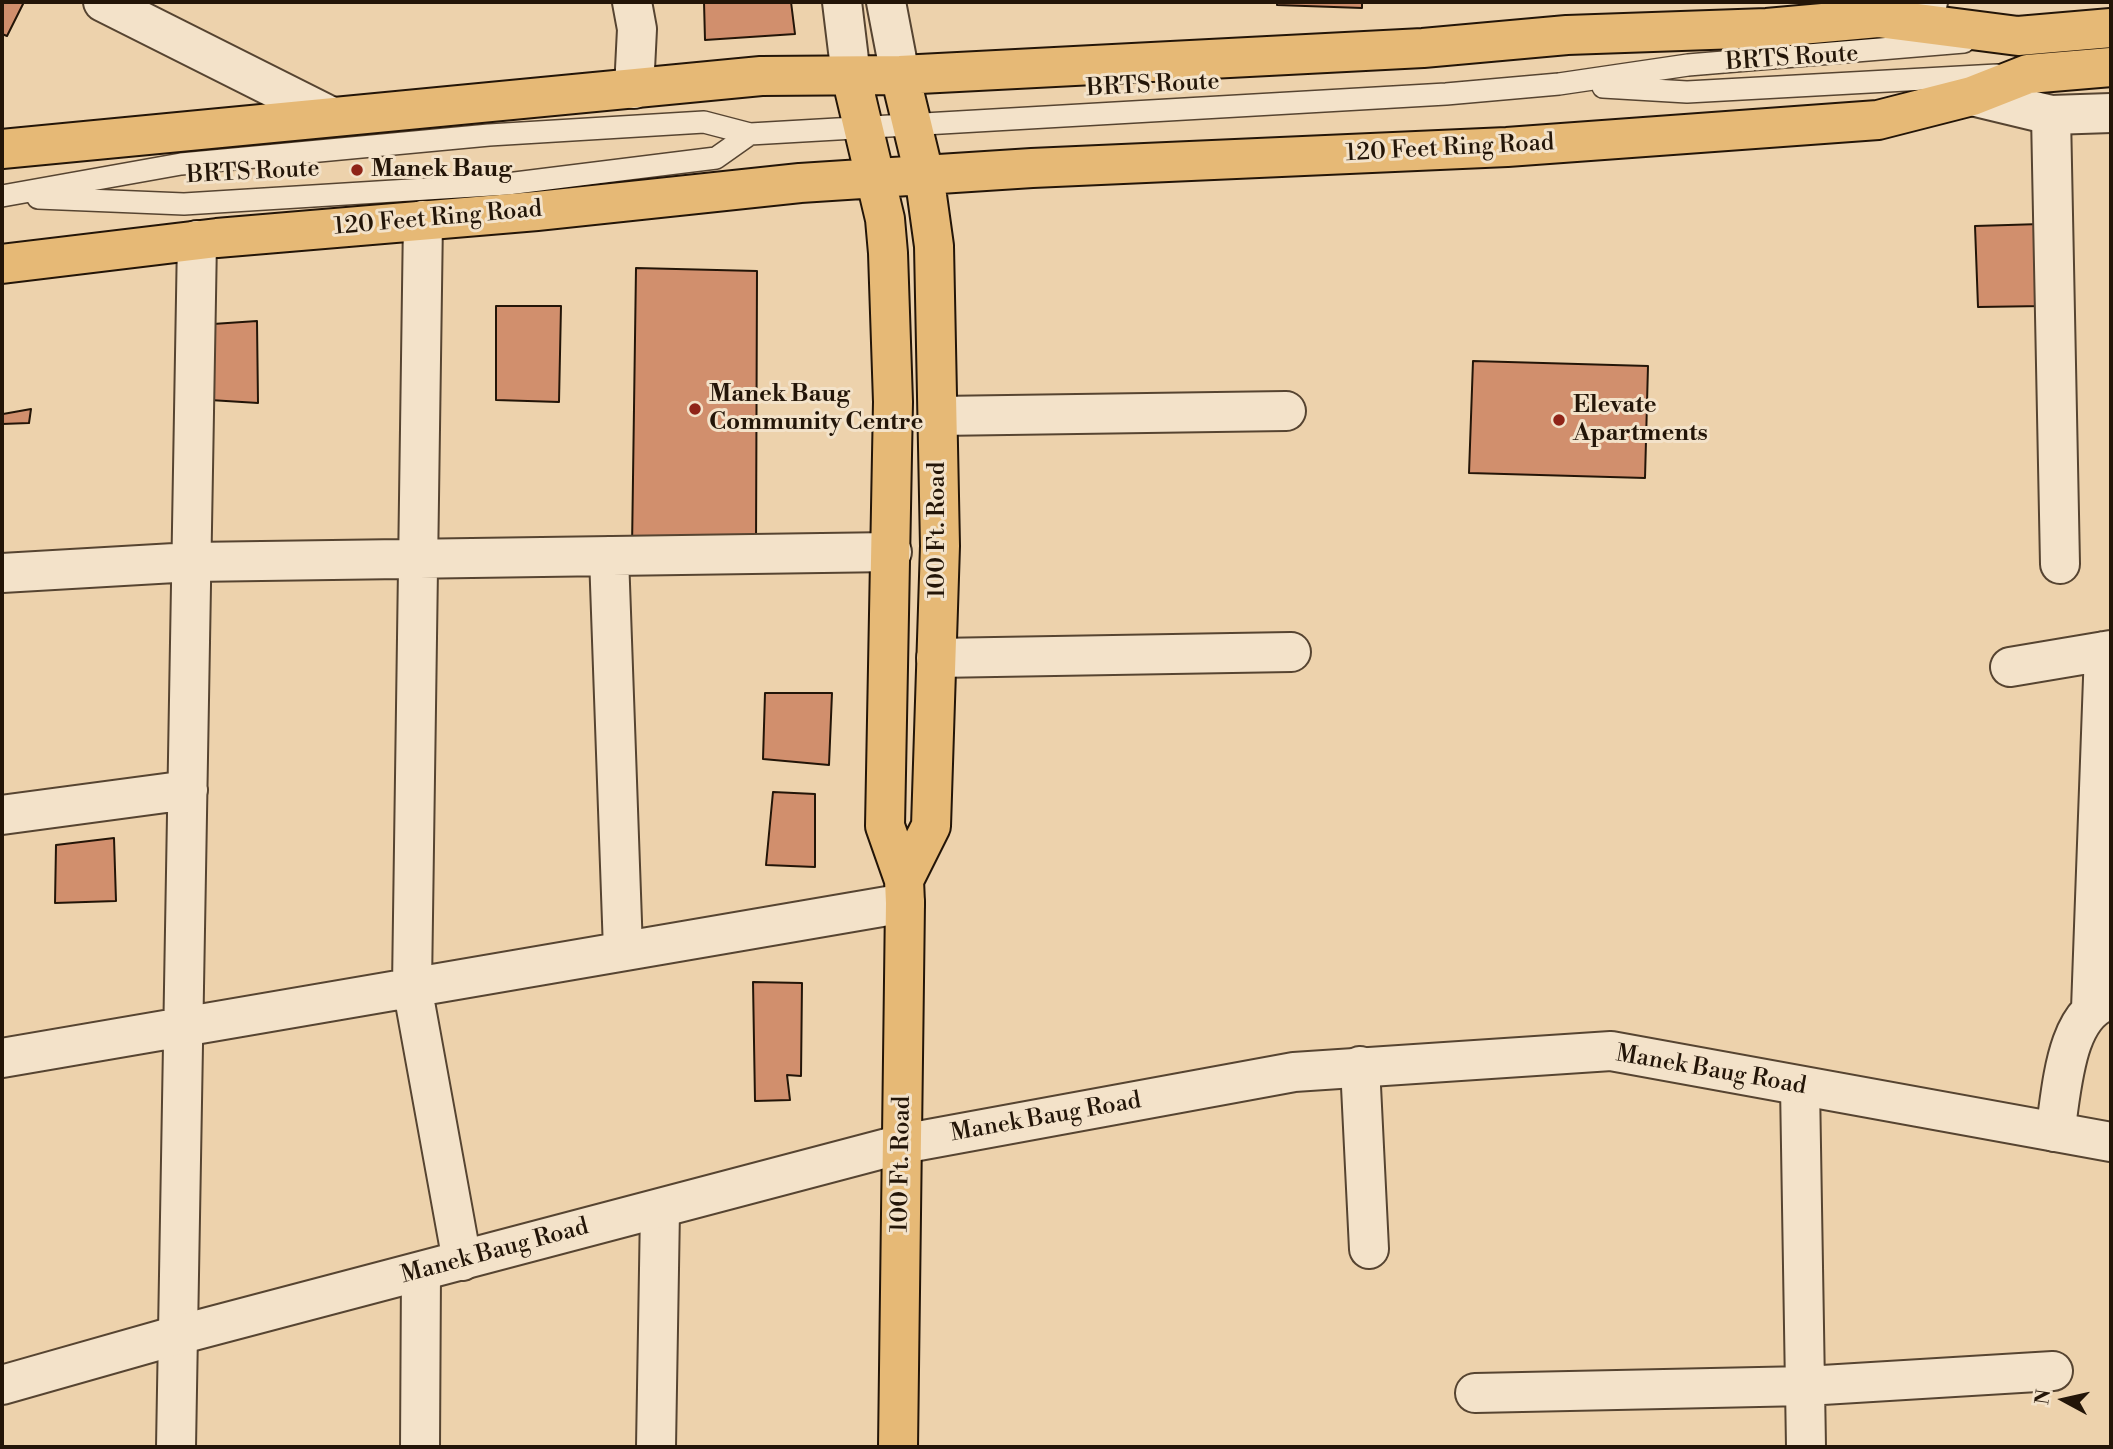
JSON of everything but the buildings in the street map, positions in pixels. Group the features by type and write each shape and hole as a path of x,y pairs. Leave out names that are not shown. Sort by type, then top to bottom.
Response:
{"main road":[{"path":"2,149 761,76 900,75 1423,48 1567,35 1767,28 1878,18 2018,36 2111,28"},
{"name":"120 Feet Ring Road","path":"2,264 197,240 800,183 924,174 1507,147 1878,120 1972,96 2028,74 2111,67"},
{"name":"100 Ft. Road","path":"900,75 924,174 934,246 940,546 931,826 905,892"},
{"name":"100 Ft. Road","path":"851,76 875,179 888,253 893,402 885,826 905,892 898,1447"}],"street":[{"path":"103,2 332,117"},
{"path":"632,2 637,29 634,89"},
{"path":"842,2 851,76"},
{"path":"886,2 900,75"},
{"path":"1878,18 1928,2"},
{"path":"1972,96 2051,115 2111,113"},
{"path":"2051,115 2060,564"},
{"path":"423,220 412,986 462,1261"},
{"path":"176,1447 197,240"},
{"path":"937,416 1286,411"},
{"path":"2,573 192,562 892,552"},
{"path":"609,556 623,950"},
{"path":"2010,667 2108,650 2101,1005 2073,1036 2055,1132"},
{"path":"936,658 1291,652"},
{"path":"2,815 187,790"},
{"path":"2,1058 183,1024 623,950 905,892"},
{"name":"Manek Baug Road","path":"2,1385 178,1335 902,1144 1294,1072 1611,1051 2111,1142"},
{"path":"1360,1066 1369,1249"},
{"path":"1800,1086 1806,1447"},
{"path":"656,1447 660,1210"},
{"path":"420,1447 421,1272"},
{"path":"1475,1393 1805,1386 2053,1371"}],"lane":[{"name":"BRTS Route","path":"2,196 181,164 489,135 704,122 750,134 1145,113 1559,84 1688,65 2018,36"},
{"name":"BRTS Route","path":"1559,84 1687,92 1889,79 2028,74"},
{"name":"BRTS Route","path":"2,196 184,204 507,184 716,158 750,134"}],"place":[{"name":"Manek Baug","path":"357,170"},
{"name":"Manek Baug Community Centre","path":"695,409"},
{"name":"Elevate Apartments","path":"1559,420"}]}
